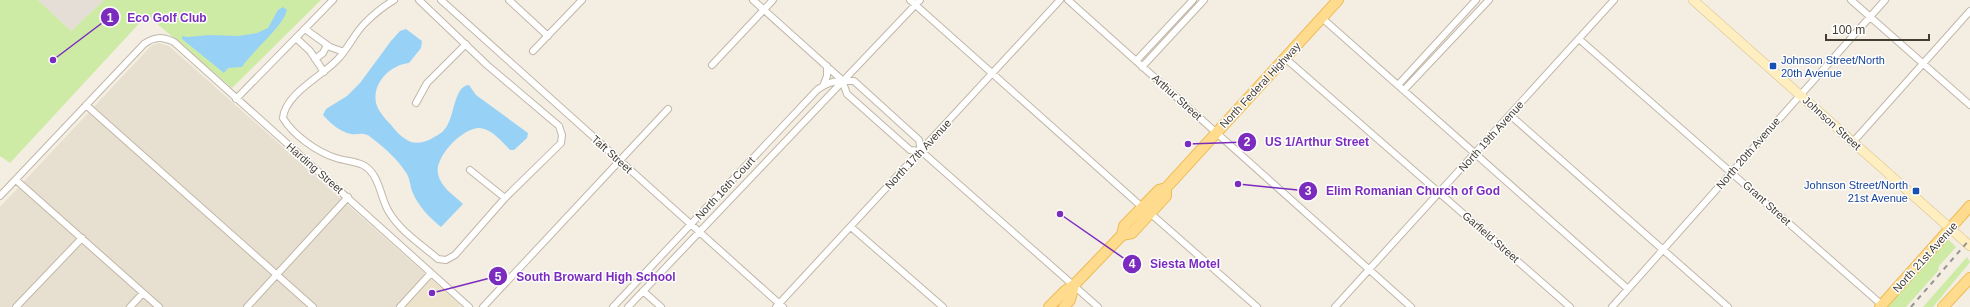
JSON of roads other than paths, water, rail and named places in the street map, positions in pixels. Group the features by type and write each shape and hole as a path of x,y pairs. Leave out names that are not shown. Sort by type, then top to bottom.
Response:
{"main road":[{"name":"North Federal Highway","path":"1166,188 1338,0"},
{"path":"1049,307 1065,291 1074,285 1122,235 1124,226 1142,206 1159,190 1166,188 1166,196 1132,233 1122,235"},
{"name":"North 21st Avenue","path":"1881,306 1970,206"},
{"path":"1944,307 1970,278"},
{"path":"1064,307 1070,300 1074,285"}],"street":[{"path":"236,99 333,0"},
{"path":"394,0 365,23 344,52 294,98 285,108 284,118 287,124 302,138 322,152 336,158 363,165 367,168 378,184 389,212 400,225 438,259 446,260 455,255 505,198 561,143 562,135 559,126 487,65 419,0"},
{"name":"Taft Street","path":"441,0 620,162 699,231 780,306"},
{"path":"508,0 548,36"},
{"path":"533,51 582,0"},
{"path":"752,0 842,80 847,94 910,150 922,151"},
{"path":"712,65 773,0"},
{"path":"910,0 917,2 992,73 1142,206"},
{"name":"North 17th Avenue","path":"780,306 1060,0"},
{"name":"Arthur Street","path":"1068,0 1411,307"},
{"path":"1136,61 1193,0"},
{"path":"1142,67 1204,0"},
{"path":"1398,86 1476,0"},
{"path":"1404,90 1489,0"},
{"name":"North 19th Avenue","path":"1335,307 1614,0"},
{"name":"Johnson Street","path":"1693,0 1970,246"},
{"path":"1851,0 1970,105"},
{"name":"North 20th Avenue","path":"1612,307 1885,0"},
{"name":"North 16th Court","path":"628,307 699,231 706,226 830,96 842,80 917,2"},
{"path":"1853,142 1970,11"},
{"path":"1322,18 1628,289"},
{"path":"305,29 327,46 344,52"},
{"name":"Harding Street","path":"86,105 144,44 156,38 167,38 174,42 469,307"},
{"path":"296,38 315,59 324,72"},
{"name":"Grant Street","path":"1579,39 1732,172 1881,306"},
{"path":"416,103 427,82 466,44"},
{"path":"315,59 323,53 327,46"},
{"name":"Garfield Street","path":"1285,58 1570,307"},
{"path":"823,86 827,76 827,66"},
{"path":"842,80 854,81 919,140 922,151 1098,307"},
{"name":"North 16th Court","path":"613,307 823,86 830,81 842,80"},
{"path":"0,196 86,105 313,307"},
{"path":"483,307 668,109"},
{"path":"1510,115 1728,307"},
{"path":"470,170 505,198"},
{"path":"16,180 159,307"},
{"path":"247,307 348,197"},
{"path":"1150,213 1257,307"},
{"path":"851,227 943,307"},
{"path":"16,307 82,238"},
{"path":"400,307 431,273"},
{"path":"643,291 661,307"},
{"path":"130,307 143,293"}],"water":[{"path":"283,7 287,10 280,24 242,67 228,68 224,73 182,39 182,36 238,36 257,33 268,28 278,10"},
{"path":"406,29 422,41 421,48 409,63 395,67 384,76 375,96 380,112 400,135 413,143 418,143 429,140 441,133 448,125 460,91 469,85 476,95 528,133 527,138 514,150 510,150 493,133 480,128 466,132 451,144 440,160 438,174 448,191 463,204 441,227 421,206 414,196 407,174 400,164 387,151 367,135 351,134 339,129 323,115 326,109 347,96 360,83 391,41 400,31"}],"railway":[{"path":"1911,307 1970,239"}],"place":[{"name":"Eco Golf Club","path":"53,60"},
{"name":"Johnson Street/North 20th Avenue","path":"1773,66"},
{"name":"US 1/Arthur Street","path":"1188,144"},
{"name":"Elim Romanian Church of God","path":"1238,184"},
{"name":"Johnson Street/North 21st Avenue","path":"1916,191"},
{"name":"Siesta Motel","path":"1060,214"},
{"name":"South Broward High School","path":"432,293"}]}
